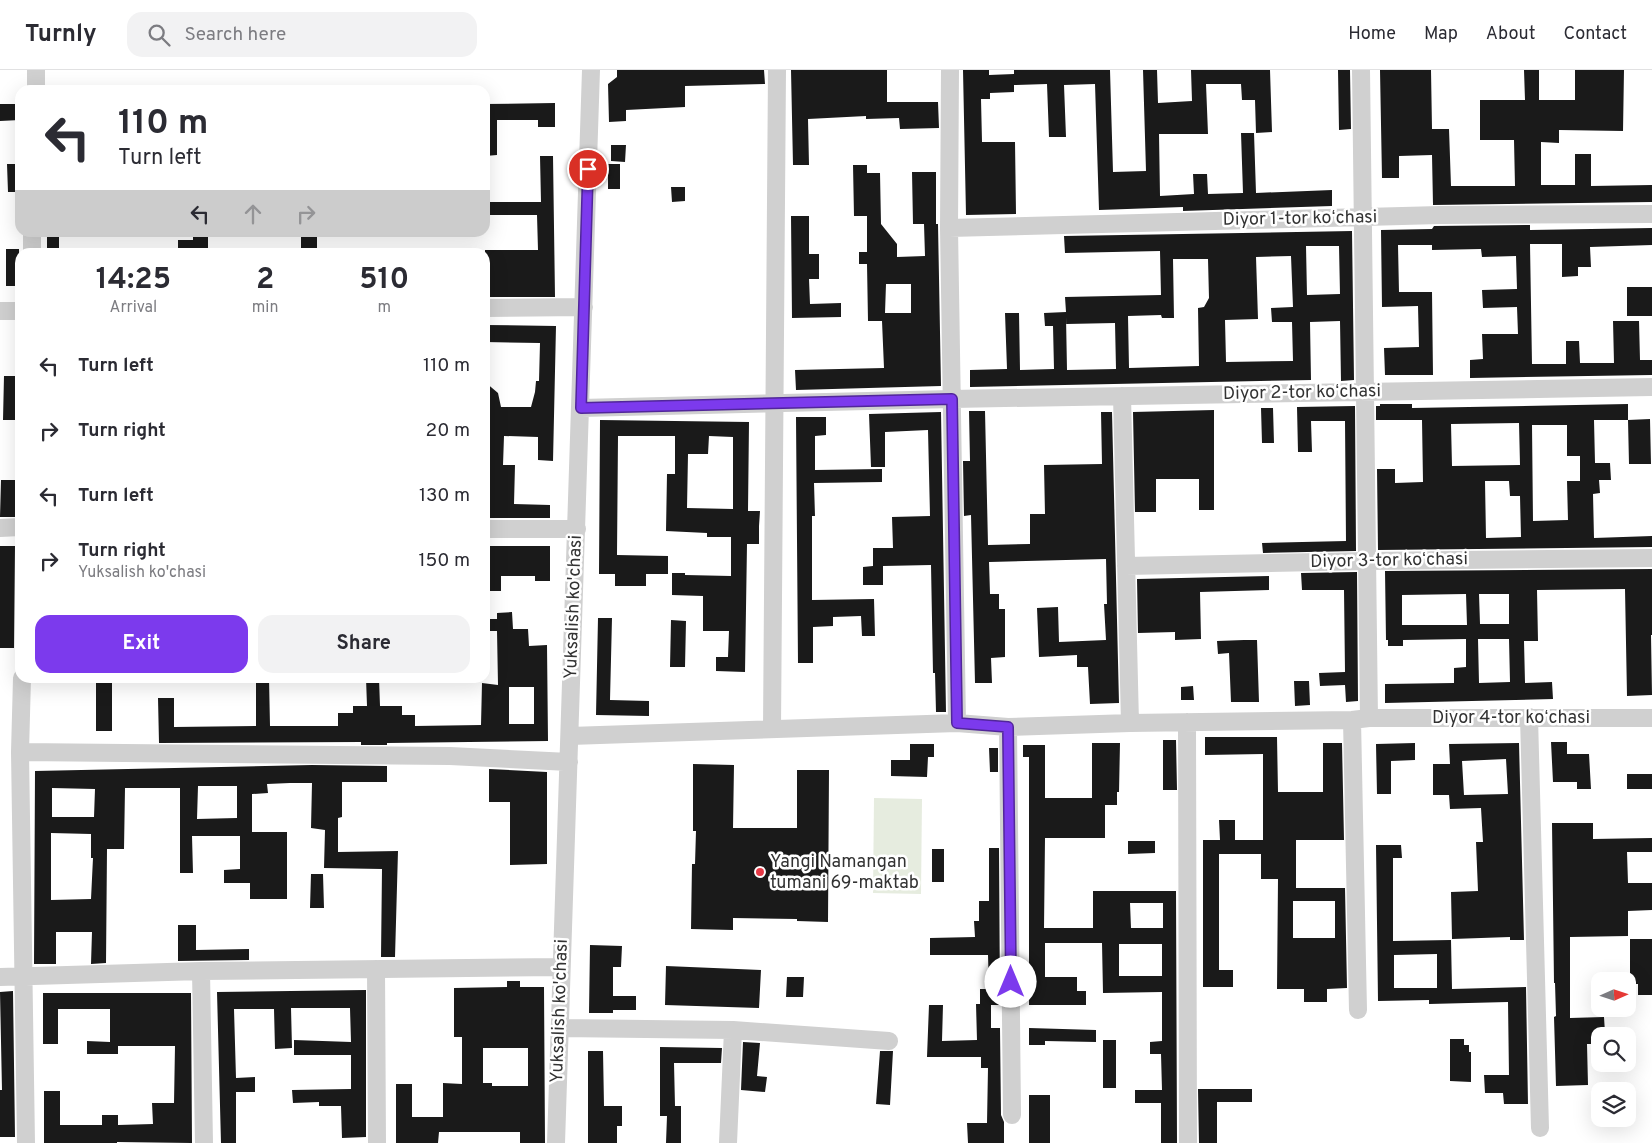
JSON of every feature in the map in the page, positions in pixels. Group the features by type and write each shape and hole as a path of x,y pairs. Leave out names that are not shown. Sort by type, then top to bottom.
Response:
{"street":[{"path":"36,70 36,85"},
{"name":"Yuksalish ko'chasi","path":"556,1143 591,70"},
{"path":"772,729 777,70"},
{"path":"950,70 949,228 957,723"},
{"path":"1358,1010 1361,719 1368,561 1361,70"},
{"name":"Diyor 1-tor koʻchasi","path":"949,228 1363,217 1652,214"},
{"path":"490,308 584,307"},
{"path":"0,311 15,311"},
{"name":"Diyor 2-tor koʻchasi","path":"581,408 952,399 1652,387"},
{"path":"1122,396 1130,723"},
{"path":"0,528 15,527"},
{"path":"490,529 577,529"},
{"name":"Diyor 3-tor koʻchasi","path":"1126,566 1652,558"},
{"path":"22,683 20,752 26,1143"},
{"path":"1529,718 1540,1128"},
{"name":"Diyor 4-tor koʻchasi","path":"570,736 957,723 1008,727 1361,719 1652,718"},
{"path":"1187,722 1188,1143"},
{"path":"1008,727 1012,1114"},
{"path":"20,752 450,756 569,762"},
{"path":"0,977 201,971 561,967"},
{"path":"376,969 377,1143"},
{"path":"201,971 204,1143"},
{"path":"559,1028 733,1030 890,1041"},
{"path":"728,1143 733,1030"}],"shaded area":[{"path":"874,798 922,799 921,894 873,893"}],"building":[{"path":"617,70 764,70 765,84 685,86 685,107 626,110 626,121 609,122 608,84 617,77"},
{"path":"791,70 887,70 887,102 938,102 939,128 900,129 899,118 866,119 866,116 808,119 809,165 793,165"},
{"path":"963,70 989,70 989,75 1014,74 1014,70 1110,70 1113,172 1146,171 1143,70 1157,70 1158,103 1192,101 1191,70 1270,70 1272,132 1256,133 1255,100 1242,100 1241,84 1206,84 1208,134 1159,134 1160,196 1194,194 1193,174 1207,174 1208,194 1243,193 1241,133 1254,133 1256,193 1332,190 1332,206 1183,211 1183,207 1099,210 1095,84 1064,85 1066,137 1049,137 1047,84 1014,85 1014,92 990,93 990,99 981,99 982,142 1015,142 1016,214 966,215"},
{"path":"1338,70 1350,70 1351,129 1339,130"},
{"path":"1380,70 1431,70 1432,129 1449,129 1451,186 1515,186 1514,140 1480,140 1480,100 1525,100 1524,70 1539,70 1539,100 1575,100 1575,70 1624,70 1623,131 1559,130 1559,143 1541,142 1541,185 1575,185 1575,154 1591,154 1591,186 1652,185 1652,202 1433,205 1432,155 1399,156 1399,178 1382,178"},
{"path":"555,103 555,127 538,127 538,120 497,120 497,155 490,156 490,104"},
{"path":"0,104 15,104 15,120 0,121"},
{"path":"611,145 626,145 625,162 611,161"},
{"path":"540,156 553,156 555,297 490,297 490,250 538,250 537,215 490,215 490,202 541,202"},
{"path":"7,164 15,164 15,192 8,192"},
{"path":"608,164 620,164 620,189 608,189"},
{"path":"853,165 867,165 867,173 880,173 881,224 897,244 897,257 925,256 924,224 913,224 912,172 936,172 941,386 796,390 795,370 884,368 882,321 868,321 867,264 859,264 859,252 867,252 867,216 854,216","holes":["886,284 911,284 911,313 885,313"]},
{"path":"671,187 685,187 685,201 672,202"},
{"path":"791,216 809,216 809,254 819,254 819,279 809,279 810,304 841,303 841,317 792,318"},
{"path":"1530,225 1530,230 1652,228 1652,245 1590,247 1591,267 1578,267 1578,276 1562,277 1562,244 1530,244 1532,364 1566,364 1566,341 1579,341 1580,363 1614,363 1613,321 1639,321 1640,360 1652,360 1652,375 1470,378 1470,360 1483,359 1482,334 1518,334 1517,307 1483,308 1482,290 1517,289 1516,256 1482,257 1481,249 1432,250 1432,245 1398,245 1399,292 1432,292 1433,375 1385,375 1384,348 1419,347 1418,306 1382,307 1381,230 1432,229 1434,226"},
{"path":"1352,231 1354,380 1341,381 1340,321 1310,322 1311,380 970,387 970,370 1007,369 1005,313 1019,313 1020,370 1054,369 1053,326 1045,326 1044,313 1066,312 1065,297 1161,295 1160,251 1065,253 1064,236","holes":["1306,246 1339,246 1340,294 1307,295","1291,256 1293,307 1271,308 1272,322 1292,322 1293,361 1226,362 1225,320 1258,319 1256,257","1173,259 1208,259 1209,298 1204,307 1198,308 1199,366 1129,368 1128,316 1161,315 1162,318 1174,318","1115,323 1116,369 1067,370 1066,324"]},
{"path":"47,237 59,237 59,248 47,248"},
{"path":"193,237 208,237 208,248 178,248 178,240 193,240"},
{"path":"301,237 317,237 317,248 301,248"},
{"path":"6,249 15,249 15,286 6,286"},
{"path":"1627,287 1652,287 1652,316 1627,316"},
{"path":"490,325 556,326 553,461 538,460 538,437 504,436 503,465 515,465 514,504 550,505 550,518 490,518 490,386 498,393 501,407 531,407 536,381 539,381 540,343 490,342"},
{"path":"4,376 15,376 15,420 3,420"},
{"path":"1380,404 1412,404 1412,408 1628,404 1628,420 1594,420 1595,463 1610,463 1611,480 1599,480 1600,493 1593,494 1594,538 1652,536 1652,547 1378,550 1377,469 1395,469 1395,483 1423,482 1422,420 1376,420 1376,406 1380,406","holes":["1519,423 1520,465 1452,466 1451,424","1532,425 1567,425 1567,456 1580,456 1580,481 1567,481 1568,520 1533,521","1485,481 1509,481 1510,496 1520,496 1521,537 1486,538"]},
{"path":"1355,406 1356,551 1263,553 1262,543 1346,541 1345,421 1311,421 1312,452 1298,452 1297,407"},
{"path":"1261,408 1273,408 1274,443 1262,443"},
{"path":"1214,410 1214,510 1199,510 1199,479 1156,479 1156,512 1135,512 1133,412"},
{"path":"969,411 985,411 988,545 1030,544 1030,514 1045,514 1044,465 1102,464 1101,412 1112,412 1119,703 1090,704 1088,667 1077,667 1077,655 1039,657 1037,608 1058,607 1059,642 1106,640 1104,604 1107,604 1106,559 989,562 990,594 999,594 999,609 1005,609 1005,657 991,658 992,683 975,683 971,515 964,516 963,461 970,461"},
{"path":"941,412 946,712 936,712 935,673 933,673 931,565 883,566 883,585 863,585 863,567 873,566 873,548 893,548 892,517 930,516 928,430 885,432 885,467 871,467 869,414"},
{"path":"796,417 826,417 826,435 815,436 815,470 882,469 882,482 814,483 815,516 812,516 812,600 874,599 875,636 862,636 861,616 833,617 833,626 813,627 813,663 798,663"},
{"path":"1650,419 1651,464 1629,464 1628,420"},
{"path":"600,420 749,422 748,511 760,511 759,544 747,544 745,672 716,671 716,657 728,657 729,631 703,631 703,596 672,595 672,573 731,576 731,537 707,537 707,533 666,531 667,474 675,474 675,436 618,436 617,555 668,556 668,574 646,574 646,586 615,586 615,574 599,574","holes":["709,436 733,437 733,509 687,508 688,454 708,454"]},
{"path":"1,480 15,480 15,517 0,517"},
{"path":"0,546 15,546 14,648 0,648"},
{"path":"490,546 550,546 550,581 535,581 535,576 501,576 501,591 490,591"},
{"path":"1652,569 1652,695 1627,696 1625,589 1537,590 1538,641 1524,641 1525,683 1552,682 1553,699 1385,703 1385,684 1454,683 1454,668 1466,667 1466,639 1403,640 1403,646 1388,646 1388,640 1386,640 1385,571","holes":["1466,594 1467,625 1402,625 1402,595","1479,594 1509,594 1509,624 1480,624","1478,639 1509,639 1510,682 1479,683"]},
{"path":"1357,572 1358,701 1346,702 1345,685 1320,686 1319,673 1345,672 1344,590 1302,590 1301,573"},
{"path":"1269,576 1269,590 1200,592 1201,639 1175,640 1175,632 1138,633 1137,579"},
{"path":"512,612 513,629 528,629 529,646 547,645 548,741 387,743 387,745 361,745 361,742 159,743 158,698 174,698 174,727 256,726 256,683 269,683 270,726 338,726 338,713 353,713 353,706 367,706 366,683 379,683 380,706 402,706 402,715 415,715 415,726 481,725 482,683 498,685 497,631 490,631 490,619 497,619 497,613","holes":["509,687 534,687 534,724 509,724"]},
{"path":"598,618 612,618 610,700 649,701 649,716 596,715"},
{"path":"671,620 686,621 685,667 670,667"},
{"path":"1257,640 1259,702 1231,702 1229,653 1218,654 1217,641"},
{"path":"1294,681 1309,681 1310,705 1295,706"},
{"path":"96,683 112,683 112,731 96,731"},
{"path":"1193,686 1194,700 1181,700 1181,687"},
{"path":"1205,737 1277,737 1278,792 1323,792 1323,743 1342,743 1344,840 1296,840 1296,888 1345,888 1347,988 1327,989 1327,1002 1304,1002 1304,989 1277,989 1278,879 1261,879 1261,854 1219,854 1219,970 1233,970 1233,987 1203,987 1203,840 1220,840 1219,820 1235,820 1235,840 1263,840 1263,754 1205,755","holes":["1293,901 1335,901 1335,938 1293,938"]},
{"path":"1163,740 1176,740 1177,790 1163,790"},
{"path":"1551,742 1567,742 1567,754 1589,754 1591,789 1577,789 1577,782 1553,782"},
{"path":"1092,743 1120,743 1117,805 1105,805 1105,838 1045,838 1044,928 1093,928 1093,891 1176,891 1177,1143 1161,1143 1161,1103 1135,1103 1135,1090 1162,1090 1161,1054 1150,1054 1150,1042 1162,1041 1162,992 1103,993 1102,943 1045,943 1045,977 1077,977 1077,991 1086,991 1086,1005 1029,1005 1029,757 1023,757 1023,745 1045,745 1045,798 1092,798","holes":["1130,903 1163,903 1163,928 1131,928","1119,944 1162,944 1162,976 1119,976"]},
{"path":"1415,743 1415,760 1391,761 1391,794 1377,794 1376,744"},
{"path":"1519,743 1524,940 1510,940 1510,937 1452,939 1451,892 1478,891 1476,842 1483,842 1481,808 1450,809 1449,795 1433,795 1433,764 1450,764 1449,744","holes":["1506,759 1508,794 1464,795 1462,761"]},
{"path":"910,744 934,744 934,757 928,757 927,777 891,776 891,760 910,760"},
{"path":"989,748 998,748 998,772 990,772"},
{"path":"693,764 734,765 733,828 797,828 797,770 829,770 828,922 797,921 797,919 733,918 733,930 691,929 692,864 695,864 696,831 693,831"},
{"path":"312,765 387,766 387,782 342,782 342,817 338,818 338,852 398,851 395,957 381,957 382,869 324,868 325,830 311,828 312,783 290,783 267,784 268,793 252,794 252,832 287,832 287,899 250,899 250,883 224,883 224,870 240,869 240,836 192,836 193,873 180,873 180,788 125,788 124,849 107,849 106,963 91,964 92,932 56,932 56,964 34,964 35,771","holes":["198,786 237,786 237,818 197,819","52,788 95,789 94,817 52,817","51,833 91,834 91,858 93,858 91,899 51,900"]},
{"path":"489,769 547,772 547,864 510,865 510,802 489,802"},
{"path":"1627,774 1652,774 1652,789 1627,789"},
{"path":"1552,823 1593,823 1593,839 1652,838 1652,852 1627,852 1628,883 1652,883 1652,910 1628,911 1628,936 1570,937 1570,1018 1604,1018 1605,1027 1591,1027 1591,1044 1587,1044 1588,1085 1556,1086"},
{"path":"1128,841 1155,841 1155,853 1128,854"},
{"path":"1376,845 1401,845 1402,858 1393,858 1393,941 1451,940 1452,989 1526,987 1528,1104 1504,1104 1503,1093 1485,1093 1484,1075 1509,1075 1508,1002 1429,1004 1429,1000 1378,1001","holes":["1437,954 1437,988 1394,988 1394,955"]},
{"path":"989,848 999,848 1000,1005 991,1005 991,1028 1000,1028 1001,1115 1004,1122 1004,1143 968,1143 967,1123 987,1123 988,1068 981,1068 981,1057 927,1057 929,1005 943,1005 942,1041 977,1040 976,1004 980,1004 980,989 989,989 988,955 930,955 930,938 975,937 974,921 979,921 979,901 989,901"},
{"path":"932,849 944,849 944,882 932,882"},
{"path":"311,874 323,874 324,908 310,908"},
{"path":"178,925 196,925 196,950 249,949 249,960 178,961"},
{"path":"1630,939 1652,939 1652,995 1638,995 1636,972 1630,972"},
{"path":"590,945 622,946 621,967 613,967 613,996 636,996 636,1010 613,1010 613,1013 589,1013"},
{"path":"666,966 761,970 759,1008 665,1005"},
{"path":"787,977 804,977 803,997 786,997"},
{"path":"507,981 520,981 520,987 544,987 545,1143 520,1143 520,1132 439,1132 438,1143 396,1143 396,1084 412,1084 412,1117 443,1117 443,1083 462,1084 462,1037 454,1037 454,988 507,987","holes":["483,1048 528,1048 528,1086 492,1086 492,1083 483,1083"]},
{"path":"366,990 366,1137 342,1138 341,1106 319,1106 319,1102 293,1103 292,1090 351,1089 351,1055 294,1055 294,1040 351,1042 350,1008 291,1008 292,1048 275,1049 274,1009 234,1009 236,1078 255,1077 255,1092 236,1092 236,1143 221,1143 217,992"},
{"path":"13,991 15,1137 0,1137 0,1090 2,1090 0,992"},
{"path":"43,993 191,993 192,1143 44,1143 44,1091 60,1091 60,1125 102,1125 102,1115 118,1115 118,1125 153,1124 152,1103 174,1103 175,1046 118,1046 118,1054 87,1054 87,1041 110,1042 110,1009 58,1009 58,1044 43,1044"},
{"path":"1029,1028 1096,1030 1096,1042 1045,1041 1045,1045 1029,1045"},
{"path":"1450,1039 1464,1039 1464,1045 1469,1045 1469,1052 1471,1052 1471,1082 1450,1081"},
{"path":"1103,1040 1116,1040 1116,1088 1103,1088"},
{"path":"743,1042 760,1043 757,1076 767,1077 765,1092 741,1090"},
{"path":"660,1047 722,1048 721,1063 674,1063 675,1106 681,1106 681,1143 666,1143 667,1116 660,1116"},
{"path":"588,1051 603,1051 604,1106 622,1106 622,1126 617,1126 617,1143 588,1143"},
{"path":"880,1051 893,1051 890,1105 876,1104"},
{"path":"1198,1089 1252,1089 1252,1102 1217,1102 1217,1143 1199,1143"},
{"path":"1029,1095 1050,1095 1050,1143 1029,1143"}],"place":[{"name":"Yangi Namangan tumani 69-maktab","path":"760,872"}],"route":[{"path":"588,169 581,408 952,399 957,723 1008,727 1011,982"}]}
